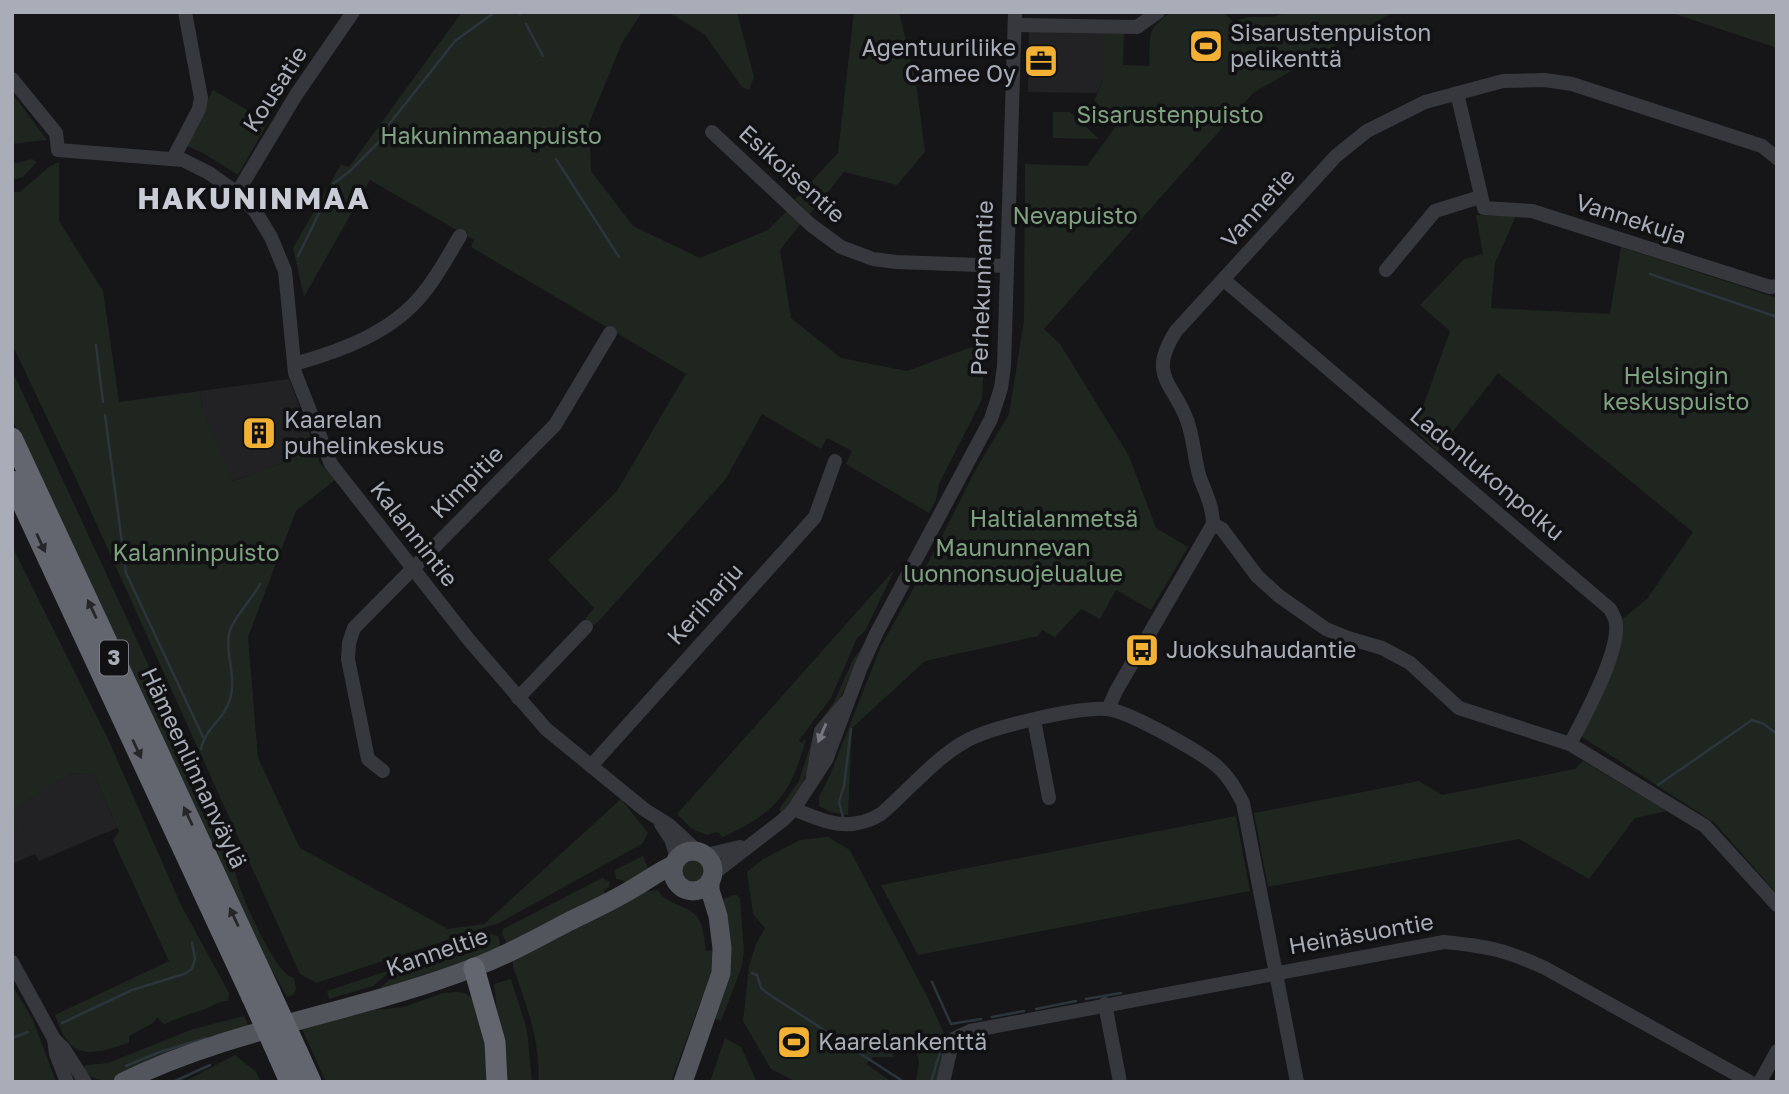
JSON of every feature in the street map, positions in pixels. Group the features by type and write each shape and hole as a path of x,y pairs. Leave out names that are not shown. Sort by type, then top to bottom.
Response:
{"highway":[{"name":"Hämeenlinnanväylä","path":"12,438 288,1054 311,1082"},
{"name":"Hämeenlinnanväylä","path":"12,481 261,995"},
{"path":"474,968 495,1042 497,1082"},
{"name":"Hämeenlinnanväylä","path":"288,1054 290,1082"}],"main road":[{"path":"683,1082 721,973 722,948 718,916 709,890 712,864 688,857 674,879 718,930"},
{"name":"Kanneltie","path":"123,1082 192,1052 474,968 506,954 688,857"},
{"path":"683,888 700,890 711,878"},
{"name":"Kanneltie","path":"633,888 683,888"},
{"name":"Kanneltie","path":"146,1082 247,1036"}],"street":[{"path":"174,157 199,108 201,98 186,12"},
{"name":"Kousatie","path":"237,192 296,94 354,12"},
{"path":"1015,19 1137,27 1158,12"},
{"name":"Perhekunnantie","path":"711,878 794,809 825,760 876,634 995,409 1004,366 1015,19"},
{"name":"Kalannintie","path":"12,79 56,133 58,150 174,157 209,173 237,192 255,211 271,237 285,271 294,364 303,397 331,464 469,640 546,729 658,820 670,825 688,857"},
{"name":"Vannetie","path":"1213,524 1212,507 1200,476 1186,418 1168,388 1163,368 1165,350 1176,331 1323,169 1367,131 1411,107 1457,93 1516,79 1545,80 1572,84 1762,146 1777,158"},
{"path":"1386,270 1435,211 1480,197 1457,93"},
{"name":"Esikoisentie","path":"712,132 811,225 841,247 887,261 1007,266"},
{"name":"Vannekuja","path":"1480,197 1484,208 1532,211 1770,287 1776,286"},
{"path":"294,364 311,360 370,336 392,323 426,290 460,236"},
{"name":"Ladonlukonpolku","path":"1223,280 1610,609 1616,624 1611,655 1570,744"},
{"name":"Kimpitie","path":"383,771 368,759 348,659 349,643 358,623 555,425 610,333"},
{"name":"Keriharju","path":"590,766 815,517 835,461"},
{"path":"1108,709 1213,524 1222,530 1257,576 1279,596 1326,629 1382,649 1410,663 1459,708 1570,744 1705,827 1777,905"},
{"path":"518,698 586,627"},
{"path":"794,809 838,825 868,821 881,814 968,739 991,730 1091,709 1108,709 1131,716 1218,766 1234,784 1245,810 1297,1082"},
{"path":"1034,720 1049,798"},
{"name":"Perhekunnantie","path":"688,857 748,845"},
{"name":"Heinäsuontie","path":"943,1082 953,1039 970,1031 1444,942 1493,947 1511,952 1545,968 1749,1082"},
{"path":"12,962 54,1039 64,1049 85,1082"},
{"path":"1105,1004 1120,1082"},
{"path":"54,1039 56,1054 66,1082"},
{"path":"1760,1082 1777,1051"}],"shaded area":[{"path":"1029,30 1104,31 1104,78 1097,93 1028,92"},
{"path":"289,379 306,423 297,458 232,481 202,409 200,391"},
{"path":"71,773 94,775 117,828 39,861 35,854 12,864 12,832 17,827 13,818 19,805"}],"green space":[{"name":"Hakuninmaanpuisto","path":"462,12 642,12 622,43 589,123 591,171 633,226 700,258 768,230 788,210 801,223 780,250 791,318 841,358 907,371 985,342 982,399 939,484 936,500 929,513 846,464 852,451 827,438 821,449 762,414 725,480 598,622 594,625 585,619 594,608 548,560 617,491 686,374 471,247 474,240 370,180 304,297 293,248 341,164 349,167"},
{"path":"669,12 737,12 754,77 749,90 742,87 705,35"},
{"path":"854,12 899,12 916,82 925,152 897,185 844,172 810,214 795,199 838,153"},
{"name":"Haltialanmetsä","path":"1171,12 1224,12 1233,22 1248,17 1271,17 1290,12 1393,12 1253,93 1044,329 1060,344 1129,456 1156,528 1188,547 1151,610 1116,590 1100,619 1081,609 1055,637 1042,630 1038,636 925,661 852,728 848,815 831,812 819,806 819,797 881,646 935,550 976,469 1009,414 1024,321 1025,164 1087,166 1119,122 1094,101 1104,78 1104,31 1124,32 1123,65 1149,66 1153,30 1156,24"},
{"path":"1669,12 1777,12 1777,48"},
{"path":"213,90 268,122 238,175 203,153 184,145"},
{"path":"12,93 47,140 12,144"},
{"path":"1053,112 1070,112 1099,139 1053,138"},
{"path":"32,159 37,162 23,177 12,180 12,164"},
{"name":"Kalanninpuisto","path":"59,162 59,221 103,291 119,402 200,391 202,409 233,481 296,458 306,423 320,463 335,480 296,511 248,637 258,758 300,848 448,929 484,924 621,799 648,833 642,844 499,923 316,983 300,974 78,483 12,344 12,192 20,192 50,166"},
{"name":"Helsingin keskuspuisto","path":"1476,215 1516,216 1495,263 1491,308 1610,314 1621,247 1777,298 1777,894 1715,823 1576,733 1616,624 1647,599 1693,532 1498,373 1437,452 1415,429 1450,331 1420,305 1464,259 1483,254"},
{"path":"12,370 241,865 235,870 250,912 277,963 286,974 294,978 296,989 293,995 287,997 257,944 12,419"},
{"path":"12,546 108,739 181,905 229,993 228,1001 216,1003 164,1024 157,1017 153,1023 129,1036 129,1043 102,1051 91,1052 74,1048 67,1041 55,1015 169,961 113,840 119,832 94,775 71,773 20,805 13,818 17,827 12,832"},
{"path":"895,569 865,631 857,638 831,698 799,740 801,743 806,739 800,759 794,775 778,800 756,819 723,837 717,832 707,835 692,829 677,814"},
{"path":"865,643 803,782 781,812 779,809 799,781 816,727 834,702 853,660"},
{"path":"1583,761 1667,811 1635,818 1589,879 1519,839 1268,887 1254,813 1419,781 1442,795 1575,769"},
{"path":"1236,816 1250,891 918,955 881,885"},
{"path":"828,837 850,850 928,998 947,1040 938,1082 916,1082 919,1062 914,1042 893,1039 893,1057 873,1057 866,1064 892,1082 797,1082 771,1069 743,1021 749,967 756,944 765,928 753,914 747,872 763,859 800,840"},
{"path":"643,856 649,871 625,882 616,879 615,870"},
{"path":"692,858 701,862 705,871 701,880 692,884 683,880 679,871 683,862"},
{"path":"602,878 610,882 609,887 604,890 605,894 507,945 503,929"},
{"path":"658,890 666,899 689,910 698,918 703,929 706,951 712,950 714,964 671,1082 538,1082 535,1037 513,967 513,958 644,892"},
{"path":"733,895 740,898 744,950 742,966 721,1021 712,1017 717,902"},
{"path":"492,934 499,937 500,947 441,972 379,989 406,965"},
{"path":"393,969 373,986 329,999 327,991"},
{"path":"511,979 527,1030 532,1082 505,1082 494,984"},
{"path":"12,985 33,1020 56,1082 12,1082"},
{"path":"443,993 465,993 477,1009 484,1034 489,1082 326,1082 302,1029 374,1010 404,1007"},
{"path":"244,1016 250,1029 123,1078 100,1080 81,1068 108,1063 193,1029"},
{"path":"725,1038 741,1047 757,1082 710,1082"},
{"path":"235,1055 256,1072 261,1082 183,1082"}],"waterway":[{"path":"298,256 334,183 382,139 387,127 455,41 495,12"},
{"path":"526,24 543,56"},
{"path":"556,159 619,257"},
{"path":"1650,274 1777,317"},
{"path":"1777,328 1777,353"},
{"path":"96,345 103,402"},
{"path":"105,415 126,573 203,737"},
{"path":"201,749 207,735 224,712 232,691 228,642 231,628 260,584"},
{"path":"1658,785 1752,720 1764,724 1777,734"},
{"path":"843,817 839,802 844,786 851,729"},
{"path":"62,1023 132,990 184,974 192,969 195,959 192,942"},
{"path":"752,973 757,975 761,988 767,993 904,1082"},
{"path":"932,982 951,1024 981,1019"},
{"path":"1086,999 1121,993"},
{"path":"1036,1009 1076,1001"},
{"path":"992,1017 1024,1011"},
{"path":"12,1038 28,1032"},
{"path":"126,1066 206,1038"},
{"path":"931,1082 943,1042"},
{"path":"173,1082 210,1065"}],"place":[{"name":"Sisarustenpuiston pelikenttä","path":"1206,46"},
{"name":"Agentuuriliike Camee Oy","path":"1041,61"},
{"name":"Kaarelan puhelinkeskus","path":"259,433"},
{"name":"Juoksuhaudantie","path":"1142,650"},
{"name":"Kaarelankenttä","path":"794,1042"}],"district":[{"name":"HAKUNINMAA","path":"254,199"}],"park label":[{"name":"Sisarustenpuisto","path":"1170,115"},
{"name":"Nevapuisto","path":"1075,216"},
{"name":"Maununnevan luonnonsuojelualue","path":"1013,561"}]}
